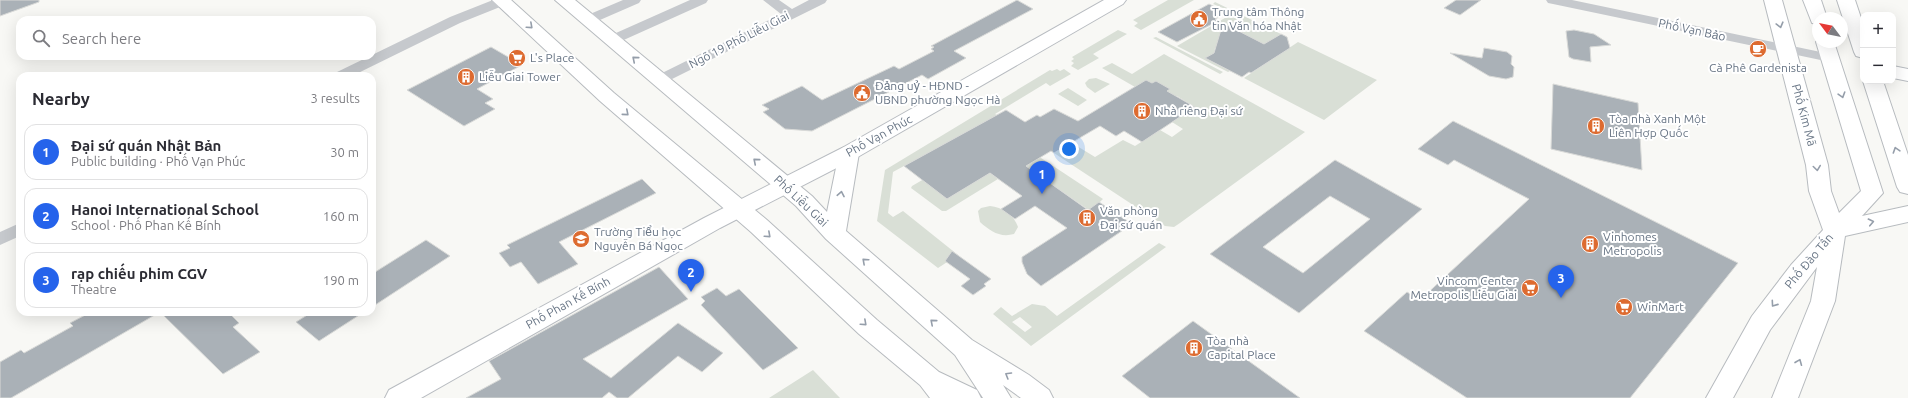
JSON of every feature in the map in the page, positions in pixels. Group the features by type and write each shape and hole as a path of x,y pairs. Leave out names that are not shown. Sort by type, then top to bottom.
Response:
{"main road":[{"path":"503,0 608,97 738,209 868,326 929,378 946,398"},
{"name":"Phố Liễu Giai","path":"564,0 804,201 834,233 963,347 1020,382 1040,398"},
{"name":"Phố Vạn Phúc","path":"738,209 849,153 1118,0"},
{"name":"Phố Kim Mã","path":"1773,0 1817,165 1820,191 1834,230"},
{"path":"1812,0 1816,12"},
{"path":"1846,0 1862,48"},
{"path":"1828,50 1872,193 1834,230"},
{"path":"1896,73 1908,75"},
{"path":"1874,84 1908,187"},
{"path":"834,233 849,153"},
{"name":"Phố Phan Kế Bính","path":"398,398 738,209"},
{"path":"1834,230 1908,214"},
{"name":"Phố Đào Tấn","path":"1719,398 1760,324 1792,279 1834,230"},
{"name":"Phố Đào Tấn","path":"1785,398 1823,301 1834,230"},
{"path":"963,347 998,398"},
{"path":"929,378 968,398"}],"street":[{"path":"376,58 455,20 503,0"},
{"path":"588,20 634,0"},
{"path":"612,40 701,0"},
{"path":"770,0 790,14"},
{"name":"Ngõ 19 Phố Liễu Giai","path":"659,80 820,0"},
{"name":"Phố Vạn Bảo","path":"1553,0 1786,49 1828,50"},
{"path":"348,72 373,60"},
{"path":"0,239 16,231"}],"shaded area":[{"path":"1168,0 1194,0 1141,30 1134,26 1138,23 1133,20"},
{"path":"1215,2 1281,34 1275,38 1270,47 1242,33 1215,48 1214,53 1206,58 1230,71 1228,72 1177,46 1230,15 1221,10 1223,8 1213,4"},
{"path":"1118,30 1127,34 1093,54 1099,58 1078,70 1071,66 1074,63 1071,61 1074,59 1072,57"},
{"path":"1156,37 1223,72 1220,74 1153,38"},
{"path":"1298,42 1377,80 1324,120 1244,78"},
{"path":"1164,54 1305,132 1174,227 1165,226 1054,153 1072,143 1095,157 1123,140 1135,146 1160,130 1172,137 1183,129 1172,122 1195,107 1177,96 1173,98 1152,83 1135,87 1102,68 1112,63 1132,74"},
{"path":"1057,69 1060,71 1064,69 1071,74 1050,86 1046,83 995,114 997,115 893,172 888,213 893,217 903,211 958,255 938,268 877,221 885,170 1050,70 1052,71"},
{"path":"1096,78 1110,84 1095,93 1087,87 1085,83 1089,79"},
{"path":"1068,88 1087,100 1078,106 1058,94"},
{"path":"1001,134 1029,150 1103,199 1086,215 1086,208 1018,161 924,181 947,199 990,173 998,179 946,211 942,211 911,188 912,186"},
{"path":"990,206 999,208 1011,215 1018,227 1014,234 1004,235 996,233 980,222 978,211 981,208"},
{"path":"1159,243 1166,247 1031,346 993,314 1001,307 1012,316 1032,304 1045,306 1057,316","holes":["1020,317 1032,327 1025,332 1012,322"]},
{"path":"813,370 840,398 769,398"}],"building":[{"path":"0,0 39,0 39,2 0,16"},
{"name":"Đảng uỷ - HĐND - UBND phường Ngọc Hà","path":"1017,0 1033,9 954,51 966,58 928,79 922,75 812,131 785,129 763,112 769,109 762,105 802,86 822,100 894,66 899,69 934,51 931,49 934,47 931,46"},
{"path":"1456,0 1481,0 1460,15 1444,8"},
{"name":"Trung tâm Thông tin Văn hóa Nhật","path":"1209,4 1227,13 1215,19 1218,21 1177,42 1158,32"},
{"path":"1223,23 1264,44 1281,34 1287,37 1290,48 1251,73 1249,72 1242,77 1205,58 1214,53"},
{"path":"1574,30 1594,34 1611,45 1590,47 1591,62 1573,59 1569,57 1566,31"},
{"name":"Liễu Giai Tower","path":"491,47 522,65 477,89 493,99 485,103 495,109 464,126 407,90"},
{"path":"1484,48 1507,52 1512,56 1511,64 1514,67 1513,77 1506,79 1489,76 1450,53 1482,58"},
{"path":"1146,80 1152,83 1156,81 1170,89 1167,91 1195,107 1142,142 1124,131 1116,136 1100,126 1054,153 1051,151 1026,166 1088,210 1099,202 1132,224 1041,286 1027,274 1022,262 1022,257 1067,228 1035,206 1015,219 1001,209 1022,196 990,173 947,199 904,166 1006,110 1025,122 1037,115 1040,117 1054,109 1078,121"},
{"name":"Tòa nhà Xanh Một Liên Hợp Quốc","path":"1553,84 1638,103 1642,170 1551,149"},
{"name":"Vinhomes Metropolis","path":"1453,121 1738,263 1630,398 1467,398 1364,331 1407,292 1420,300 1529,199 1454,160 1448,165 1418,149"},
{"path":"1335,160 1422,209 1299,313 1210,254","holes":["1330,196 1370,219 1303,273 1263,247"]},
{"path":"642,179 656,193 559,242 578,264 538,284 521,262 510,267 499,253 510,248 507,245"},
{"path":"426,240 450,256 376,304 376,271"},
{"path":"952,251 991,279 984,284 986,286 973,295 961,286 970,279 945,261"},
{"path":"659,267 688,299 583,359 611,378 678,323 723,353 702,372 678,356 628,398 617,398 609,392 602,398 466,398 501,379 489,361"},
{"path":"717,288 726,296 739,289 798,348 763,370 701,305 705,301 701,297"},
{"path":"83,316 153,316 11,398 0,398 0,362 21,350 24,353 73,326 70,323"},
{"path":"164,316 232,316 239,323 233,327 260,352 223,374"},
{"path":"306,316 358,316 319,341 296,322"},
{"name":"Tòa nhà Capital Place","path":"1193,321 1300,398 1150,398 1122,376"}],"place":[{"name":"Trung tâm Thông tin Văn hóa Nhật","path":"1199,19"},
{"name":"Cà Phê Gardenista","path":"1758,49"},
{"name":"L's Place","path":"517,58"},
{"name":"Liễu Giai Tower","path":"466,77"},
{"name":"Đảng uỷ - HĐND - UBND phường Ngọc Hà","path":"862,93"},
{"name":"Nhà riêng Đại sứ","path":"1142,111"},
{"name":"Tòa nhà Xanh Một Liên Hợp Quốc","path":"1596,126"},
{"name":"Đại sứ quán Nhật Bản","path":"1042,194"},
{"name":"Văn phòng Đại sứ quán","path":"1087,218"},
{"name":"Trường Tiểu học Nguyễn Bá Ngọc","path":"581,239"},
{"name":"Vinhomes Metropolis","path":"1590,244"},
{"name":"Vincom Center Metropolis Liễu Giai","path":"1530,288"},
{"name":"Hanoi International School","path":"691,292"},
{"name":"rạp chiếu phim CGV","path":"1561,298"},
{"name":"WinMart","path":"1624,307"},
{"name":"Tòa nhà Capital Place","path":"1194,348"}]}
